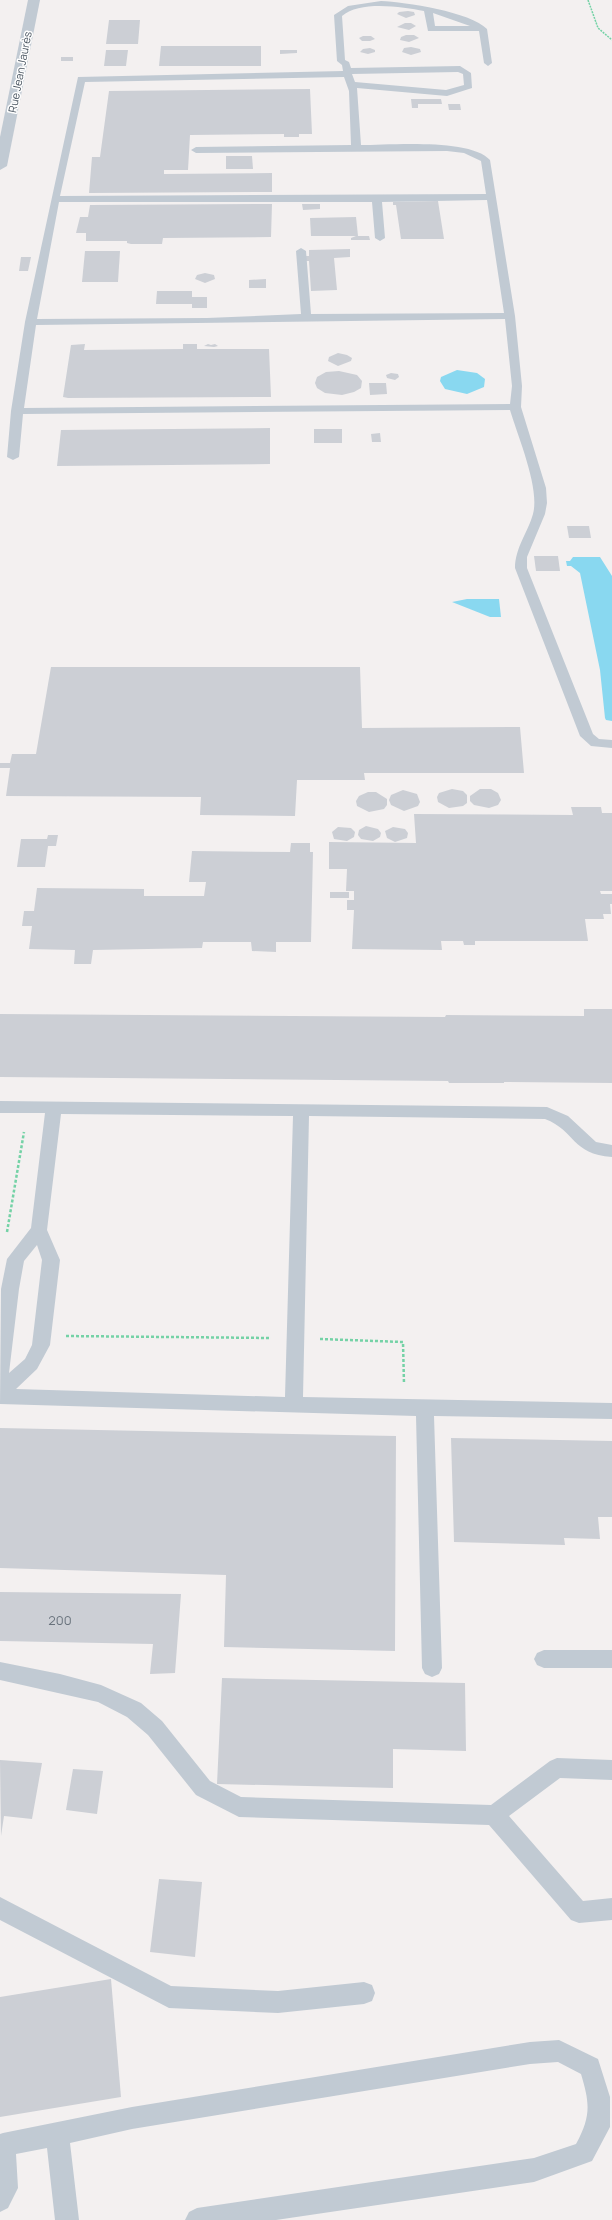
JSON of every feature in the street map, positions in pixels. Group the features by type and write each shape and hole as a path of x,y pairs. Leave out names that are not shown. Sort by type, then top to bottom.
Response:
{"street":[{"name":"Rue Jean Jaurès","path":"0,166 34,0"}],"lane":[{"path":"356,148 349,77 346,64 341,60 338,15 342,10 352,7 381,4 400,4 428,9 482,29"},
{"path":"428,9 432,29 482,29"},
{"path":"482,29 488,63"},
{"path":"349,77 460,69 467,73 461,80"},
{"path":"13,457 17,411 30,322 81,79 434,76 461,80 470,86 447,93 349,77"},
{"path":"196,150 447,148 466,151 485,160 510,316 517,386 515,407 540,488 541,503 539,514 521,558 521,568 587,736 596,743 612,744"},
{"path":"55,199 377,199 491,197"},
{"path":"377,199 380,238"},
{"path":"301,251 306,317"},
{"path":"30,322 207,321 306,317 510,316"},
{"path":"17,411 515,407"},
{"path":"0,1107 547,1113 566,1122 581,1141 599,1151 612,1151"},
{"path":"0,1393 31,1364 41,1345 51,1260 39,1230 54,1107"},
{"path":"294,1404 302,1141 301,1110"},
{"path":"0,1377 10,1289 16,1259 39,1230"},
{"path":"0,1396 405,1408 612,1411"},
{"path":"425,1408 432,1668"},
{"path":"544,1659 612,1659"},
{"path":"0,1671 60,1683 102,1694 134,1710 155,1728 203,1788 239,1807 494,1816 557,1768 612,1770"},
{"path":"494,1816 579,1912 612,1909"},
{"path":"0,1908 169,1997 278,2002 364,1993"},
{"path":"0,2200 3,2197 7,2184 1,2145 132,2118 530,2052 559,2051 590,2067 599,2097 598,2127 584,2153 534,2170 197,2220"},
{"path":"57,2134 66,2198 67,2220"}],"path":[{"path":"588,0 598,30 605,37 612,40"},
{"path":"7,1233 24,1132"},
{"path":"41,1345 66,1335 295,1338 403,1342 405,1408"}],"water":[{"path":"457,370 477,373 485,379 484,387 467,394 445,389 440,381 441,377"},
{"path":"573,557 600,557 612,576 612,721 606,720 605,718 600,670 580,573 571,566 567,566 566,561 570,561"},
{"path":"467,599 499,599 501,617 490,617 452,602"}],"building":[{"path":"399,12 414,12 415,15 406,18 397,14"},
{"path":"109,20 140,20 138,44 106,44"},
{"path":"405,23 411,23 416,26 409,30 397,27"},
{"path":"406,35 414,35 419,38 409,42 400,40 401,37"},
{"path":"363,36 371,36 375,39 370,41 362,41 359,38"},
{"path":"161,46 261,46 261,66 159,66"},
{"path":"411,47 420,49 421,52 411,55 402,52 404,48"},
{"path":"370,48 375,50 375,52 368,54 360,52 363,49"},
{"path":"106,50 128,50 126,66 104,66"},
{"path":"280,50 297,50 297,53 280,54"},
{"path":"61,57 73,57 73,61 61,61"},
{"path":"310,89 312,134 299,134 299,137 284,137 284,134 190,135 188,170 164,170 164,174 272,173 272,192 89,193 92,157 100,157 109,91"},
{"path":"411,99 441,99 442,104 418,104 418,108 412,108"},
{"path":"448,104 460,104 461,110 449,110"},
{"path":"226,156 252,156 253,169 226,169"},
{"path":"438,201 444,239 401,239 396,205 393,205 393,202"},
{"path":"272,204 271,237 163,238 162,244 131,244 127,243 127,241 86,241 86,233 76,233 80,217 88,217 90,205"},
{"path":"302,204 320,204 320,209 303,210"},
{"path":"356,217 358,236 311,236 310,218"},
{"path":"356,236 369,236 370,240 351,240 351,238"},
{"path":"350,249 350,257 334,258 337,290 311,291 309,261 305,261 305,256 309,256 309,250"},
{"path":"85,251 120,251 118,282 82,282"},
{"path":"21,257 31,257 28,271 19,271"},
{"path":"205,273 214,275 215,279 205,283 195,279 197,275"},
{"path":"266,279 266,288 249,288 249,280"},
{"path":"157,291 192,291 192,297 207,297 207,308 192,308 192,304 156,304"},
{"path":"85,344 84,350 183,349 183,344 197,344 197,349 269,349 271,397 63,397 71,345"},
{"path":"208,344 215,344 218,346 204,346"},
{"path":"338,353 352,358 351,361 338,366 328,361 329,357"},
{"path":"339,371 357,375 362,381 361,388 354,392 342,395 325,393 317,388 315,383 317,377 326,372"},
{"path":"391,373 398,374 399,377 395,380 387,378 386,375"},
{"path":"369,383 386,383 387,394 370,395"},
{"path":"270,428 270,464 57,466 61,430"},
{"path":"314,429 342,429 342,443 314,443"},
{"path":"380,433 381,442 372,442 371,434"},
{"path":"567,526 589,526 591,538 569,538"},
{"path":"534,556 558,556 560,571 536,571"},
{"path":"51,667 360,667 362,728 520,727 524,773 364,773 365,780 297,780 295,816 200,815 201,797 6,796 10,768 0,768 0,763 10,763 12,754 36,754"},
{"path":"452,789 463,791 467,795 467,803 463,806 449,808 438,802 437,797 439,793"},
{"path":"480,789 491,789 498,793 501,800 498,805 489,808 474,805 470,801 470,796"},
{"path":"403,790 417,794 420,802 418,806 404,811 391,805 389,800 391,795"},
{"path":"368,792 376,792 387,799 387,805 384,809 369,812 357,806 356,801 359,796"},
{"path":"571,807 601,807 602,813 612,813 612,891 600,891 601,894 612,894 612,904 610,904 611,914 603,914 604,919 585,919 588,941 475,941 475,945 464,945 463,941 441,941 442,950 352,949 354,910 347,910 347,900 354,900 354,891 346,891 347,869 329,869 329,842 416,843 414,814 573,815"},
{"path":"366,826 378,829 381,833 380,837 373,841 361,839 358,835 359,830"},
{"path":"338,827 351,828 355,832 354,837 347,841 334,839 332,832"},
{"path":"393,827 405,829 408,833 407,838 395,842 387,838 385,831"},
{"path":"48,835 58,835 56,846 48,846 45,867 17,867 21,839 47,839"},
{"path":"291,843 310,843 310,852 313,852 311,942 276,942 276,952 252,951 251,942 203,942 202,948 93,950 91,964 74,964 75,950 29,949 32,926 22,926 24,911 34,911 37,888 144,889 144,896 204,896 206,882 189,882 192,851 290,852"},
{"path":"330,892 349,892 349,898 330,898"},
{"path":"584,1009 612,1009 612,1083 449,1083 448,1081 0,1077 0,1014 445,1017 446,1015 584,1016"},
{"path":"0,1428 396,1436 395,1651 224,1647 226,1575 0,1568"},
{"path":"451,1438 612,1441 612,1517 598,1517 600,1539 564,1538 565,1545 454,1542"},
{"path":"0,1592 181,1594 175,1673 150,1674 153,1644 0,1641"},
{"path":"222,1678 465,1683 466,1751 393,1749 393,1788 217,1784"},
{"path":"0,1760 42,1763 32,1819 4,1816 1,1836"},
{"path":"73,1769 103,1771 97,1814 66,1810"},
{"path":"159,1879 202,1882 195,1957 150,1952"},
{"path":"111,1979 121,2097 0,2117 0,1997"}]}
